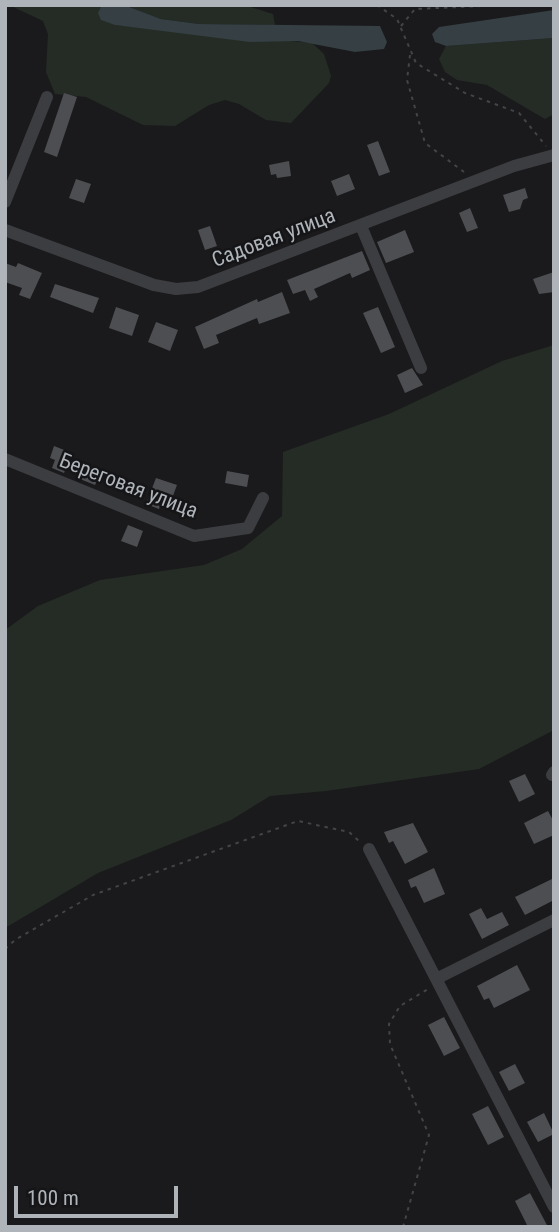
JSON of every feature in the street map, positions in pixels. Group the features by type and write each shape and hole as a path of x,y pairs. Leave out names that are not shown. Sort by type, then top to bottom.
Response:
{"street":[{"path":"5,202 47,97"},
{"name":"Садовая улица","path":"5,230 122,275 176,289 220,281 476,181 553,155"},
{"path":"360,226 421,368"},
{"name":"Береговая улица","path":"5,459 194,537 248,528 263,498"},
{"path":"369,849 552,1199"},
{"path":"439,980 554,920"}],"path":[{"path":"377,5 397,19 416,63 465,93 519,113 553,155"},
{"path":"400,27 415,9 505,5"},
{"path":"410,55 407,80 425,143 476,181"},
{"path":"5,949 15,940 93,895 298,821 349,832 369,849"},
{"path":"403,1227 429,1135 390,1044 389,1024 400,1006 439,980"}],"shaded area":[{"path":"9,5 102,5 115,25 312,43 324,54 331,76 329,83 291,123 266,120 239,104 225,100 209,105 175,126 143,125 86,97 55,94 46,72 48,34 43,21"},
{"path":"102,5 124,5 161,19 199,24 380,26 387,42 384,49 355,52 298,41 250,42 115,25 101,20 98,13"},
{"path":"124,5 244,5 273,14 275,25 199,24 161,19"},
{"path":"554,10 554,38 446,46 435,42 432,34 439,27"},
{"path":"554,38 554,114 545,119 487,85 457,80 445,72 439,59 446,46"},
{"path":"554,345 554,730 479,769 326,791 270,796 231,820 98,873 5,928 5,630 38,606 100,580 204,565 242,549 282,516 283,452 389,414 502,361"}],"building":[{"path":"64,93 77,97 57,157 44,152"},
{"path":"378,141 390,172 379,176 367,145"},
{"path":"289,161 291,176 277,178 276,174 271,175 269,165"},
{"path":"349,174 355,189 337,196 331,181"},
{"path":"76,179 91,184 84,203 69,198"},
{"path":"525,188 528,198 523,200 520,209 509,212 503,195"},
{"path":"470,208 478,228 467,232 459,213"},
{"path":"210,226 217,246 205,250 198,230"},
{"path":"405,230 414,252 386,263 377,242"},
{"path":"362,251 370,270 352,278 350,273 314,289 318,297 310,301 305,290 293,294 287,280"},
{"path":"5,263 16,267 18,263 42,273 30,299 19,295 22,288 5,282"},
{"path":"554,272 554,292 539,294 533,279"},
{"path":"55,284 99,298 93,313 50,297"},
{"path":"282,292 290,313 259,324 257,318 216,335 219,343 204,349 195,327 257,299 258,302"},
{"path":"116,307 139,315 132,336 109,328"},
{"path":"378,307 395,347 381,353 363,313"},
{"path":"156,322 178,330 170,351 148,342"},
{"path":"412,368 423,385 405,393 397,375"},
{"path":"54,446 72,453 64,473 52,468 55,460 50,458"},
{"path":"86,464 102,470 95,485 80,479"},
{"path":"227,471 249,475 247,487 225,483"},
{"path":"156,478 177,485 171,501 163,498 159,509 146,504"},
{"path":"128,525 143,531 137,547 121,541"},
{"path":"525,774 535,794 519,802 509,781"},
{"path":"548,811 554,822 554,835 534,844 524,823"},
{"path":"413,823 428,852 405,864 393,841 389,843 384,832"},
{"path":"434,868 445,894 424,903 416,886 411,888 408,880"},
{"path":"554,878 554,900 525,915 515,897"},
{"path":"481,908 487,919 502,912 509,925 482,939 469,914"},
{"path":"517,965 530,990 494,1008 489,998 484,1000 477,986"},
{"path":"444,1017 460,1048 444,1056 428,1025"},
{"path":"515,1064 525,1083 509,1091 499,1072"},
{"path":"488,1106 504,1137 488,1145 472,1114"},
{"path":"544,1113 554,1134 538,1142 527,1122"},
{"path":"530,1193 548,1227 528,1227 515,1201"}]}
